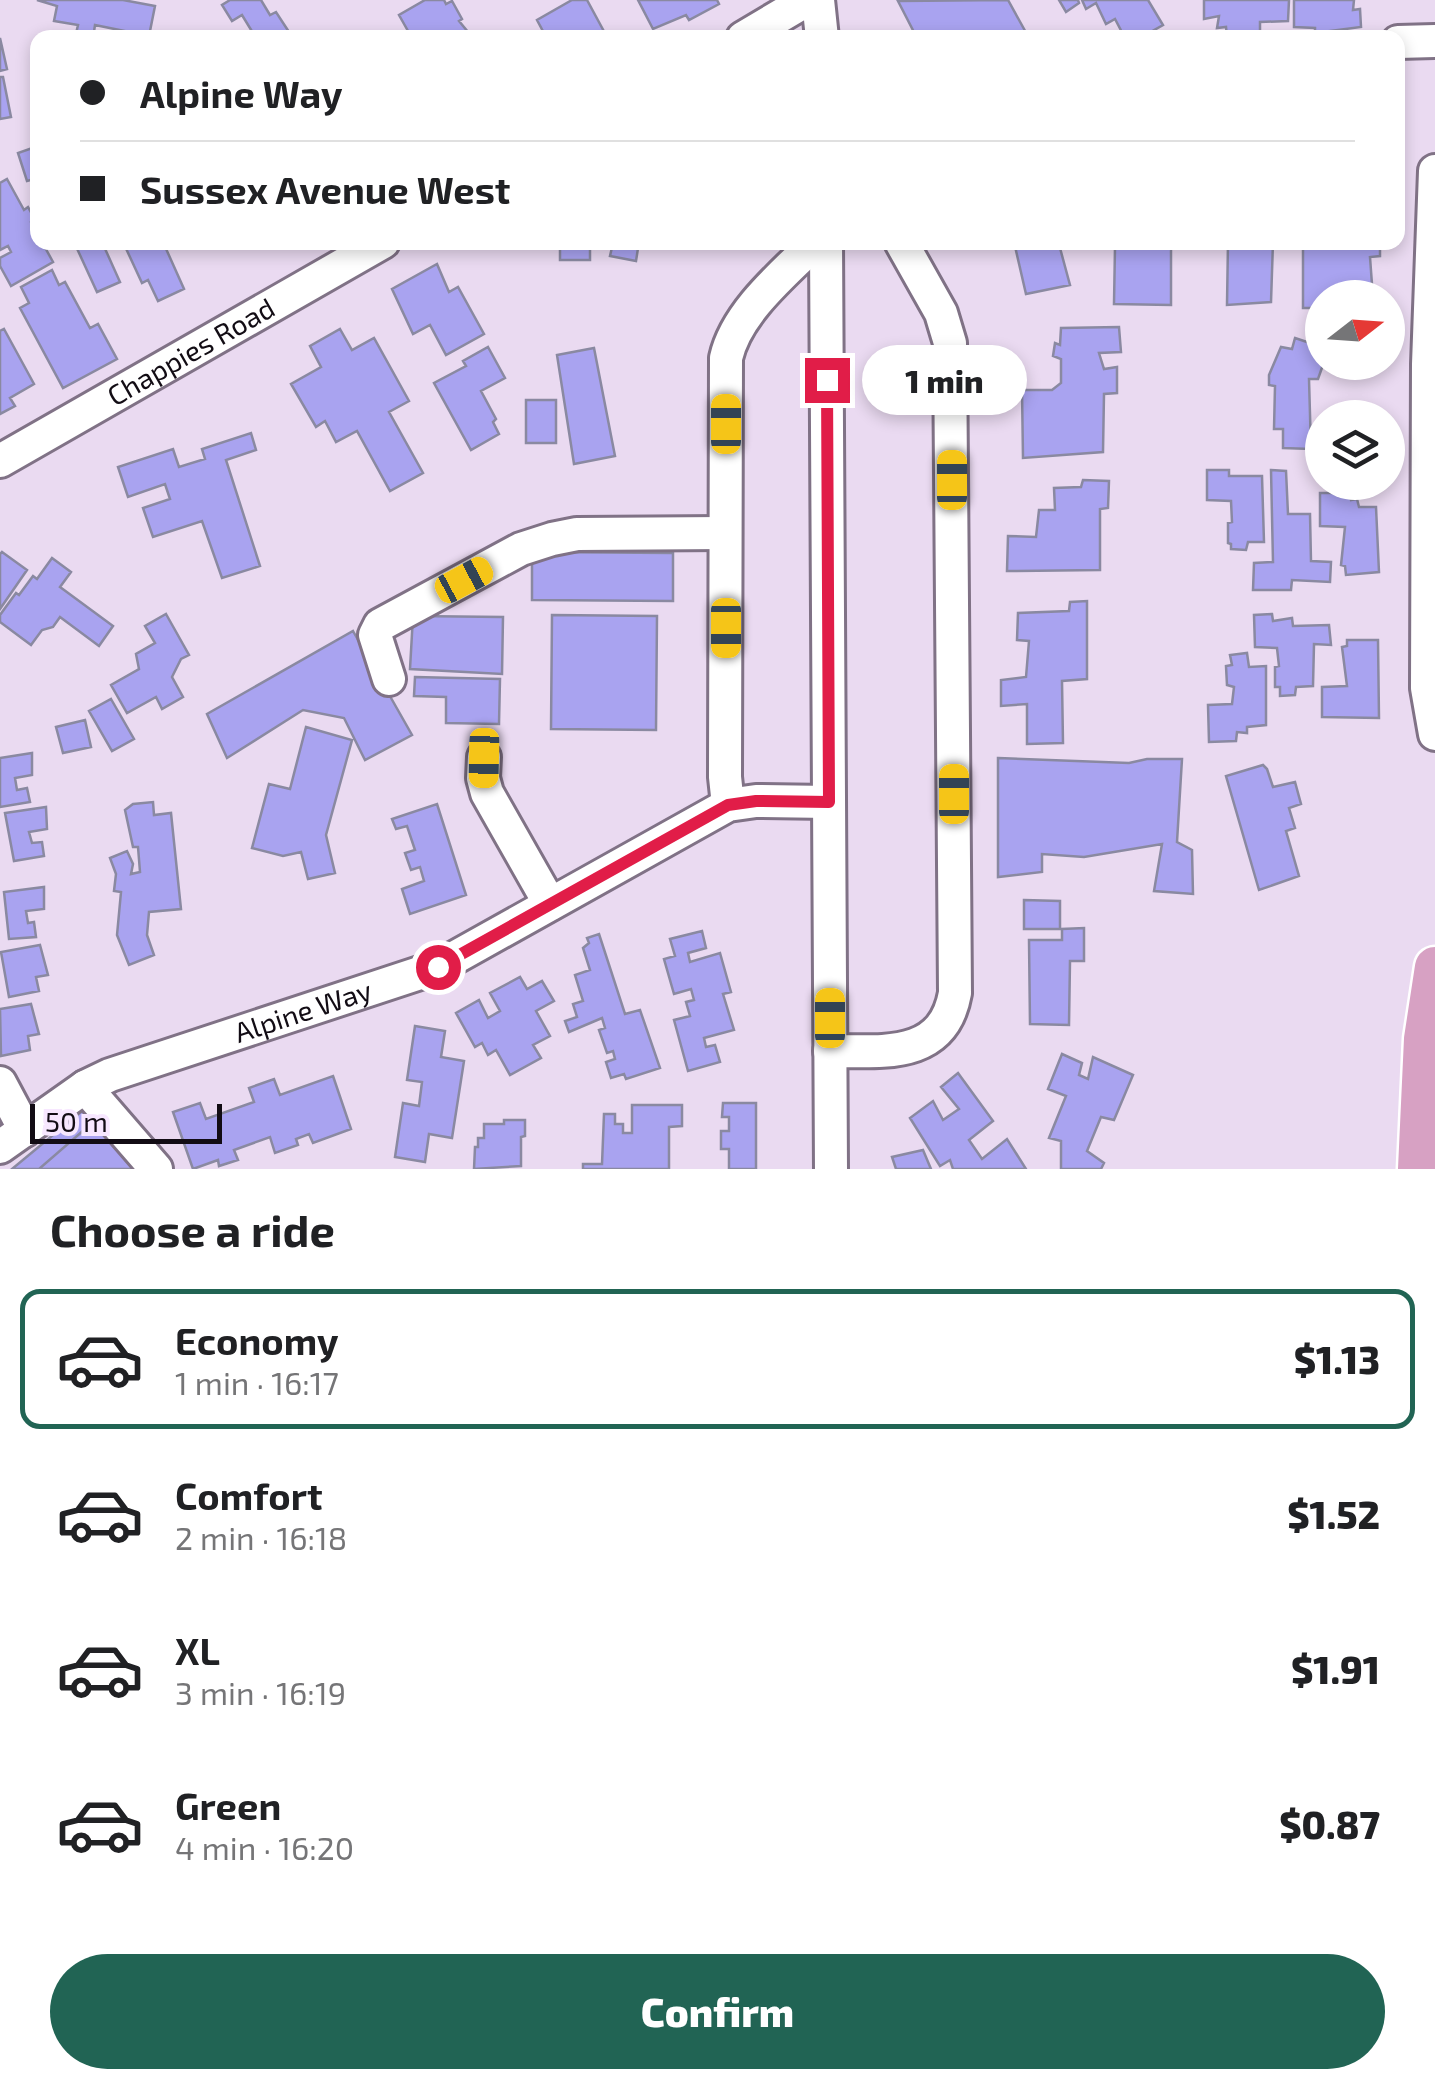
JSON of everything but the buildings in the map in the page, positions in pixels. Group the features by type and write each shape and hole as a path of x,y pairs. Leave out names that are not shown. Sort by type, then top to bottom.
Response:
{"main road":[{"path":"1418,1169 1424,1039 1435,967"}],"street":[{"path":"756,30 806,0"},
{"path":"818,0 821,30"},
{"path":"1405,42 1435,42"},
{"path":"1435,170 1428,364 1428,688 1435,734"},
{"name":"Chappies Road","path":"0,461 370,250"},
{"path":"728,805 726,372 730,344 745,319 809,250"},
{"path":"826,250 831,1169"},
{"path":"830,1051 884,1051 915,1046 942,1026 955,993 950,343 941,312 906,250"},
{"path":"388,679 374,635 380,625 521,549 577,534 726,533"},
{"path":"484,758 487,792 550,904"},
{"name":"Alpine Way","path":"12,1138 85,1088 148,1061 422,973 728,805 756,801 829,802"},
{"path":"0,1083 12,1138"},
{"path":"85,1088 156,1169"}],"route":[{"path":"438,967 728,805 756,801 829,802 827,380"}]}
